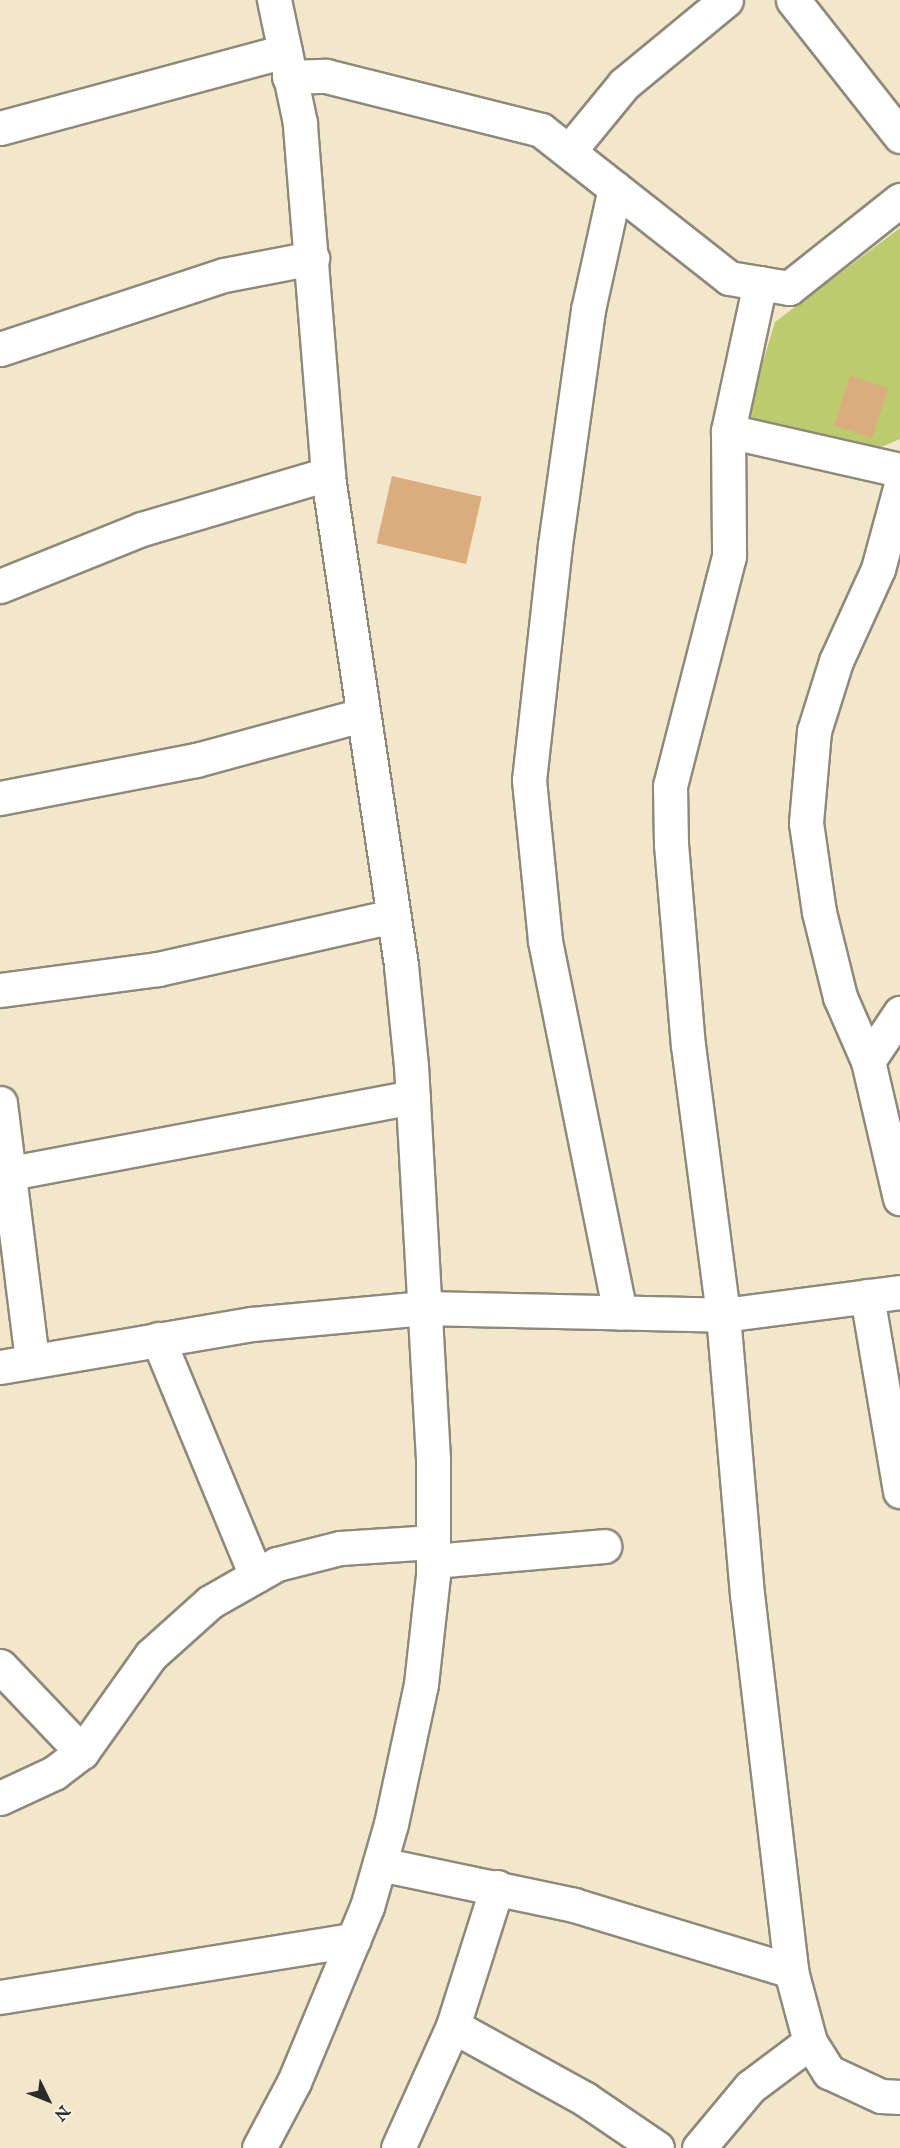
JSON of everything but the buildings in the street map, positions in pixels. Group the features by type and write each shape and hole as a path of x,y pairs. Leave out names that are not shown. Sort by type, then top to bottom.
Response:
{"street":[{"path":"259,2148 294,2082 353,1940 380,1864 421,1684 433,1552 433,1459 413,1097 393,916 328,474 300,123 274,0"},
{"path":"569,151 624,84 726,0"},
{"path":"793,0 900,136"},
{"path":"0,128 287,64 542,130 729,278 789,288 900,200"},
{"path":"615,188 588,310 555,545 530,780 545,941 620,1312"},
{"path":"0,349 224,275 312,258"},
{"path":"760,283 728,431 729,556 670,786 670,844 688,1045 723,1315 747,1594 791,1971 810,2042 829,2072 881,2096 900,2097"},
{"path":"728,431 900,470"},
{"path":"0,586 142,529 328,474"},
{"path":"900,488 878,569 836,661 814,731 806,823 819,912 840,998 868,1061 900,1198"},
{"path":"0,798 196,760 362,715"},
{"path":"0,990 158,969 393,916"},
{"path":"868,1061 900,1012"},
{"path":"6,1174 413,1097"},
{"path":"0,1103 6,1174 32,1361"},
{"path":"0,1367 252,1324 424,1308 723,1315 900,1292"},
{"path":"867,1296 900,1491"},
{"path":"158,1339 255,1576"},
{"path":"0,1798 54,1773 81,1752 151,1654 210,1602 277,1564 340,1548 433,1552 604,1546"},
{"path":"0,1666 81,1752"},
{"path":"380,1864 497,1887 646,1925 791,1971"},
{"path":"398,2148 453,2026 497,1887"},
{"path":"0,1997 353,1940"},
{"path":"453,2026 585,2099 657,2148"},
{"path":"699,2148 750,2087 810,2042"}],"green space":[{"path":"900,228 900,439 872,451 755,423 748,411 775,322"}]}
